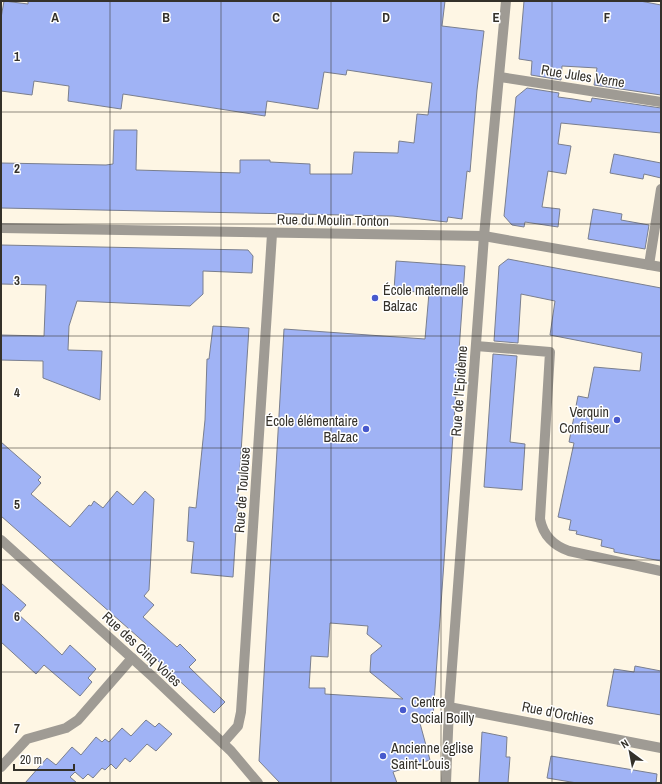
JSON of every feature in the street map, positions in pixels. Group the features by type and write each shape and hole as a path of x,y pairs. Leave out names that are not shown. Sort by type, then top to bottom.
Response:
{"street":[{"name":"Rue de l'Epidème","path":"446,783 450,707 484,236 506,1"},
{"name":"Rue Jules Verne","path":"500,77 661,102"},
{"path":"649,265 661,189"},
{"name":"Rue du Moulin Tonton","path":"1,228 272,234 484,236 661,267"},
{"name":"Rue de Toulouse","path":"223,743 238,726 241,712 272,234"},
{"path":"476,346 550,352 540,519 545,533 556,545 569,551 661,571"},
{"name":"Rue des Cinq Voies","path":"1,540 132,658 223,743 258,783"},
{"path":"1,767 27,739 66,728 78,720 132,658"},
{"name":"Rue d'Orchies","path":"450,707 661,748"}],"building":[{"path":"4,1 28,4 28,1 445,1 442,26 484,31 470,172 467,171 462,219 448,217 447,222 393,216 1,208 1,163 113,164 114,130 137,130 136,170 240,173 240,160 270,160 270,162 310,164 310,174 352,174 354,152 398,153 399,141 414,143 417,114 428,115 432,83 347,70 346,75 324,72 318,109 267,101 265,116 123,94 121,109 68,101 69,86 34,81 32,95 1,91 1,18"},
{"path":"524,1 640,1 661,5 661,95 594,85 597,68 562,66 561,80 531,75 532,61 519,59"},
{"path":"527,88 559,93 558,97 591,102 592,98 661,108 661,133 561,123 558,144 571,146 566,174 548,171 542,207 560,209 558,227 525,222 524,227 512,225 504,216 516,97"},
{"path":"614,154 661,163 661,178 644,174 643,179 610,173"},
{"path":"593,209 622,214 621,220 649,225 645,249 588,239"},
{"path":"1,245 248,250 253,256 252,273 203,271 203,294 190,306 77,301 69,326 68,350 102,351 100,400 43,378 43,361 1,360 1,335 44,336 46,285 1,284"},
{"name":"Verquin Confiseur","path":"508,259 661,288 661,561 614,552 614,549 601,546 602,540 576,534 577,531 569,530 571,520 558,517 574,443 569,442 578,396 588,398 594,367 640,371 642,353 550,335 555,301 521,294 518,343 494,341 499,266"},
{"path":"396,261 465,266 433,717 418,716 430,760 393,772 397,783 280,783 259,761 284,329 425,339 429,293 394,290","holes":["330,623 368,626 367,634 382,646 371,655 370,672 403,699 325,694 325,688 309,688 311,656 328,657"]},
{"path":"213,326 249,328 233,577 191,573 194,542 187,541 189,507 196,508 205,420 207,359 209,359"},
{"path":"493,354 517,356 510,442 525,444 522,490 484,487"},
{"path":"1,442 41,477 38,480 41,483 31,494 70,527 94,501 103,508 117,491 133,505 145,491 154,499 149,590 144,596 154,605 143,617 177,647 180,644 196,660 189,667 225,702 214,713 143,647 146,644 1,516"},
{"path":"1,583 26,605 18,614 62,655 70,645 96,669 88,678 92,682 80,696 44,665 36,674 1,642"},
{"path":"635,666 661,671 661,715 607,706 614,669 634,672"},
{"path":"146,720 155,727 159,723 172,734 156,751 147,744 130,762 125,758 116,769 111,764 105,770 102,768 93,778 88,774 83,779 75,772 70,777 77,783 25,783 47,758 56,765 72,747 81,755 96,737 102,742 105,739 109,742 122,728 131,736"},
{"path":"482,732 507,737 506,757 510,757 508,783 479,783"},
{"path":"551,756 657,774 656,783 577,783 547,778"}],"place":[{"name":"École maternelle Balzac","path":"375,298"},
{"name":"Verquin Confiseur","path":"617,420"},
{"name":"École élémentaire Balzac","path":"366,429"},
{"name":"Centre Social Boilly","path":"403,710"},
{"name":"Ancienne église Saint-Louis","path":"383,756"}]}
